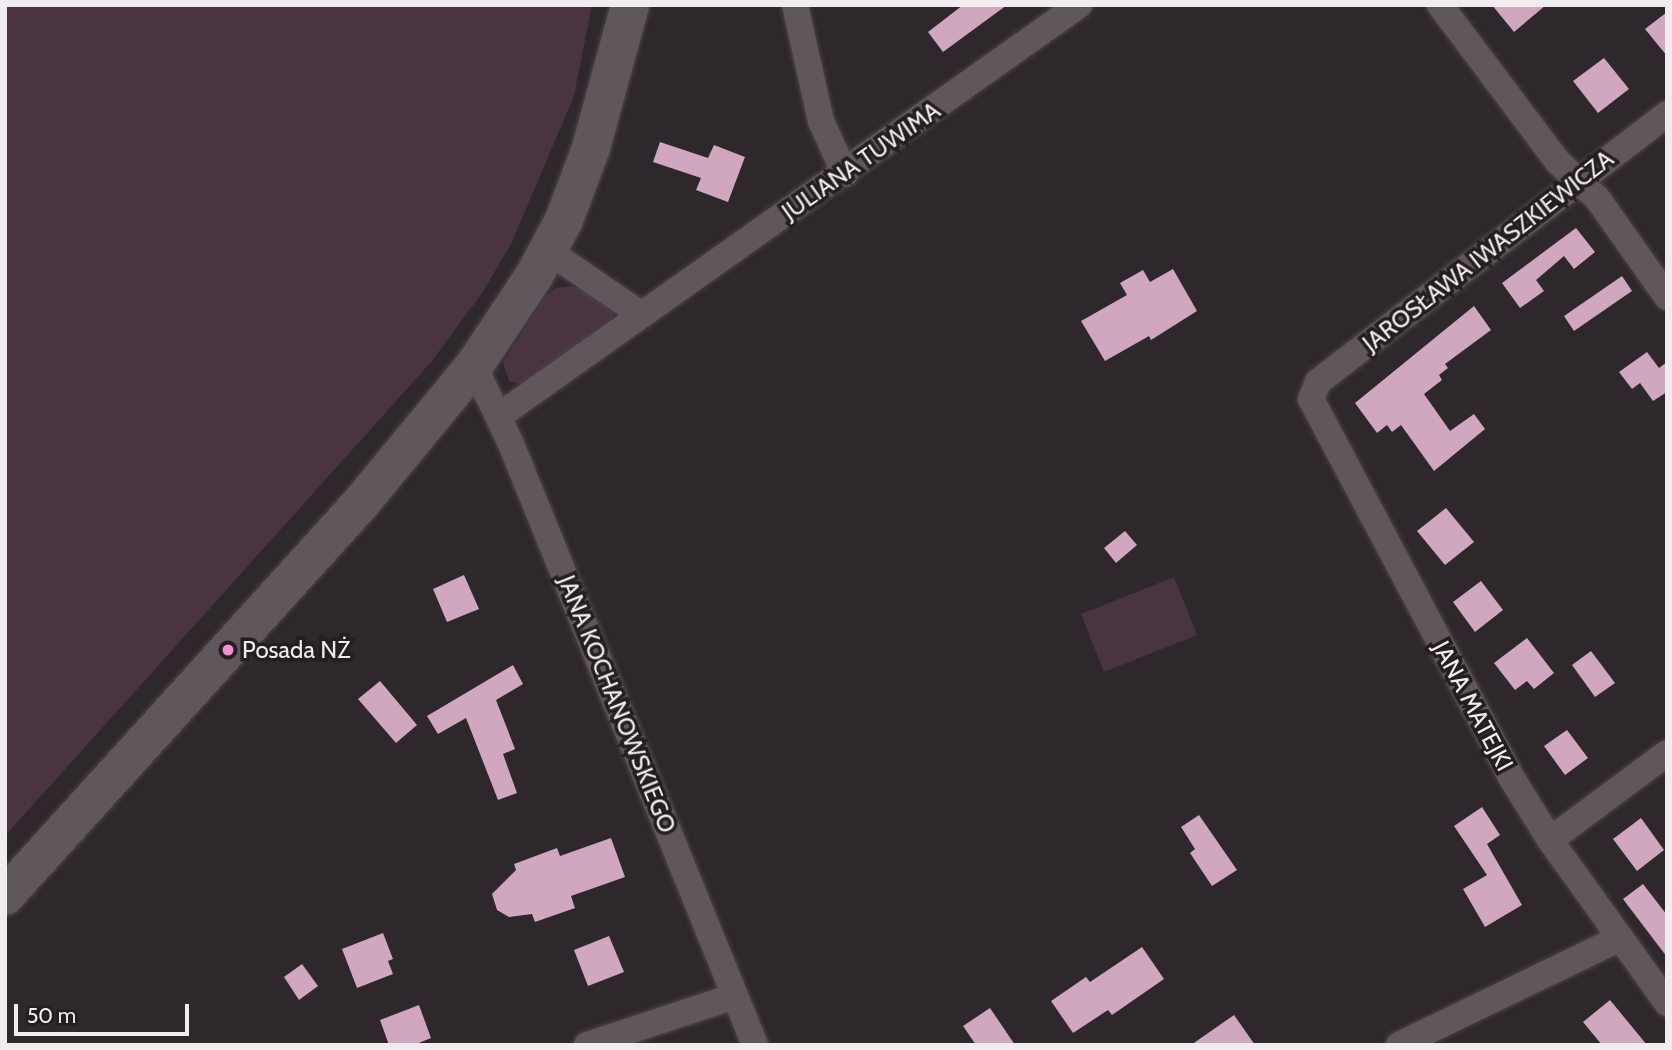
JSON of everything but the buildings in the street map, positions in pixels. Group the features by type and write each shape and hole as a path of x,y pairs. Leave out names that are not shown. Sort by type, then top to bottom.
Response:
{"main road":[{"path":"5,896 361,503 474,366 547,250 591,149 630,5"}],"street":[{"path":"795,5 821,121 845,174"},
{"name":"JULIANA TUWIMA","path":"499,416 639,313 845,174 1079,5"},
{"path":"1440,5 1558,162 1597,198 1667,297"},
{"name":"JAROSŁAWA IWASZKIEWICZA","path":"1312,392 1318,382 1667,114"},
{"path":"547,250 639,313"},
{"name":"JANA KOCHANOWSKIEGO","path":"474,366 499,416 755,1045"},
{"name":"JANA MATEJKI","path":"1312,392 1315,411 1511,777 1550,840 1667,1003"},
{"path":"1550,840 1667,753"},
{"path":"1399,1045 1620,938"},
{"path":"587,1045 735,996"}],"shaded area":[{"path":"5,5 592,5 574,96 511,244 484,290 432,361 5,836"},
{"path":"556,288 582,288 613,311 614,321 522,384 509,381 503,363 545,296"},
{"path":"1174,577 1197,635 1104,672 1081,614"}],"place":[{"name":"Posada NŻ","path":"228,650"}]}
